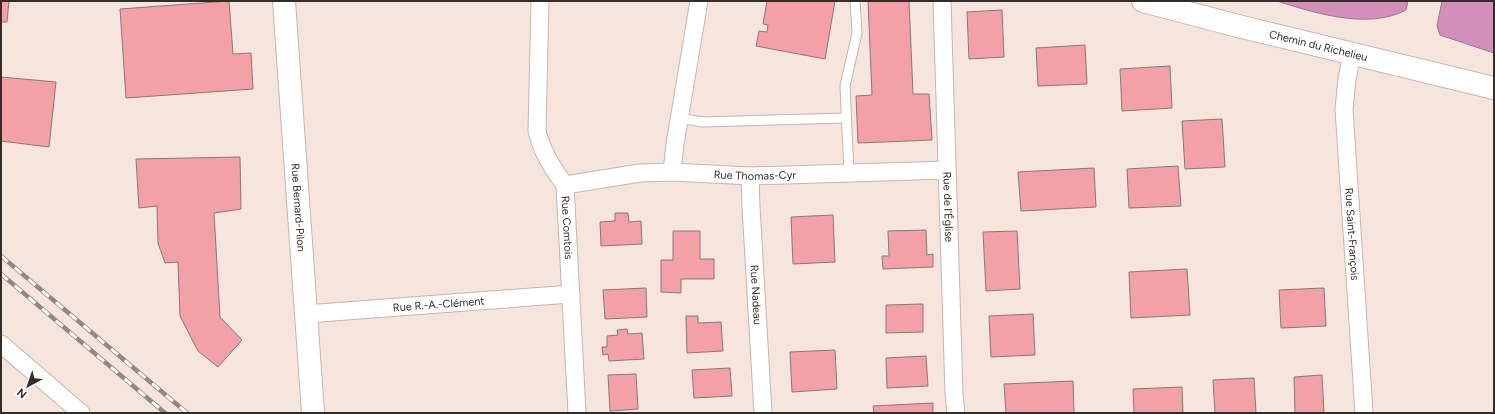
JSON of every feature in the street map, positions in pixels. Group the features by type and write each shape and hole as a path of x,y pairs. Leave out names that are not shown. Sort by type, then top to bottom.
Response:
{"street":[{"name":"Rue Bernard-Pilon","path":"284,1 313,413"},
{"name":"Rue Comtois","path":"540,1 537,131 540,144 546,156 565,185 577,413"},
{"path":"672,172 679,118 699,1"},
{"name":"Rue de l'Église","path":"942,1 954,394 956,413"},
{"name":"Chemin du Richelieu","path":"1144,1 1352,55 1494,88"},
{"name":"Rue Saint-François","path":"1352,55 1347,79 1344,109 1364,413"},
{"name":"Rue Thomas-Cyr","path":"565,185 640,173 672,172 750,176 947,170"},
{"name":"Rue Nadeau","path":"750,176 763,413"},
{"name":"Rue R.-A.-Clément","path":"306,314 571,294"},
{"path":"1,344 81,413"}],"lane":[{"path":"849,173 845,86 856,33 855,1"},
{"path":"679,118 703,122 846,118"}],"shaded area":[{"path":"1277,1 1408,1 1406,10 1391,16 1375,19 1359,19 1342,18"},
{"path":"1442,1 1494,1 1494,53 1440,35 1437,26"}],"building":[{"path":"1,1 9,1 7,22 1,22"},
{"path":"229,1 233,54 251,53 253,89 126,98 120,9"},
{"path":"767,1 835,1 825,59 756,46 759,31 767,32 768,25 763,24"},
{"path":"868,1 909,1 913,94 929,94 932,140 858,143 856,96 872,95"},
{"path":"1002,10 1004,57 969,59 967,12"},
{"path":"1085,45 1087,84 1038,86 1036,48"},
{"path":"1170,66 1172,108 1122,111 1120,69"},
{"path":"1,77 56,82 49,147 1,141"},
{"path":"1222,119 1225,167 1185,169 1182,121"},
{"path":"240,157 241,209 214,213 220,317 242,340 218,367 198,351 180,316 178,262 165,263 158,243 157,206 139,208 136,159"},
{"path":"1178,166 1181,206 1129,208 1127,169"},
{"path":"1094,168 1096,207 1021,211 1018,172"},
{"path":"615,213 628,213 629,222 641,221 642,244 601,246 600,222 615,221"},
{"path":"833,215 835,262 793,264 791,217"},
{"path":"926,230 927,255 933,254 933,267 883,269 882,256 889,256 888,231"},
{"path":"673,231 700,231 700,259 714,259 714,279 681,279 681,293 661,292 661,260 673,260"},
{"path":"1017,231 1020,289 986,291 983,232"},
{"path":"1187,269 1190,315 1131,318 1129,272"},
{"path":"646,288 647,317 605,319 603,290"},
{"path":"1324,288 1326,326 1281,328 1279,290"},
{"path":"923,304 923,332 886,333 886,305"},
{"path":"1033,314 1035,355 991,357 989,316"},
{"path":"686,316 698,316 698,323 721,322 723,351 687,353"},
{"path":"627,329 628,334 642,333 644,359 609,361 608,354 603,355 602,347 607,347 607,336 618,335 617,330"},
{"path":"835,350 837,389 792,392 790,352"},
{"path":"926,356 928,386 887,388 886,358"},
{"path":"730,368 732,396 694,398 692,370"},
{"path":"636,374 638,409 610,411 608,375"},
{"path":"1322,375 1324,413 1295,413 1294,377"},
{"path":"1254,378 1256,413 1215,413 1213,380"},
{"path":"1073,381 1074,413 1006,413 1004,384"},
{"path":"1182,387 1183,413 1134,413 1133,389"},
{"path":"933,403 933,413 874,413 873,406"}],"railway":[{"path":"1,256 187,413"},
{"path":"1,274 165,413"}]}
